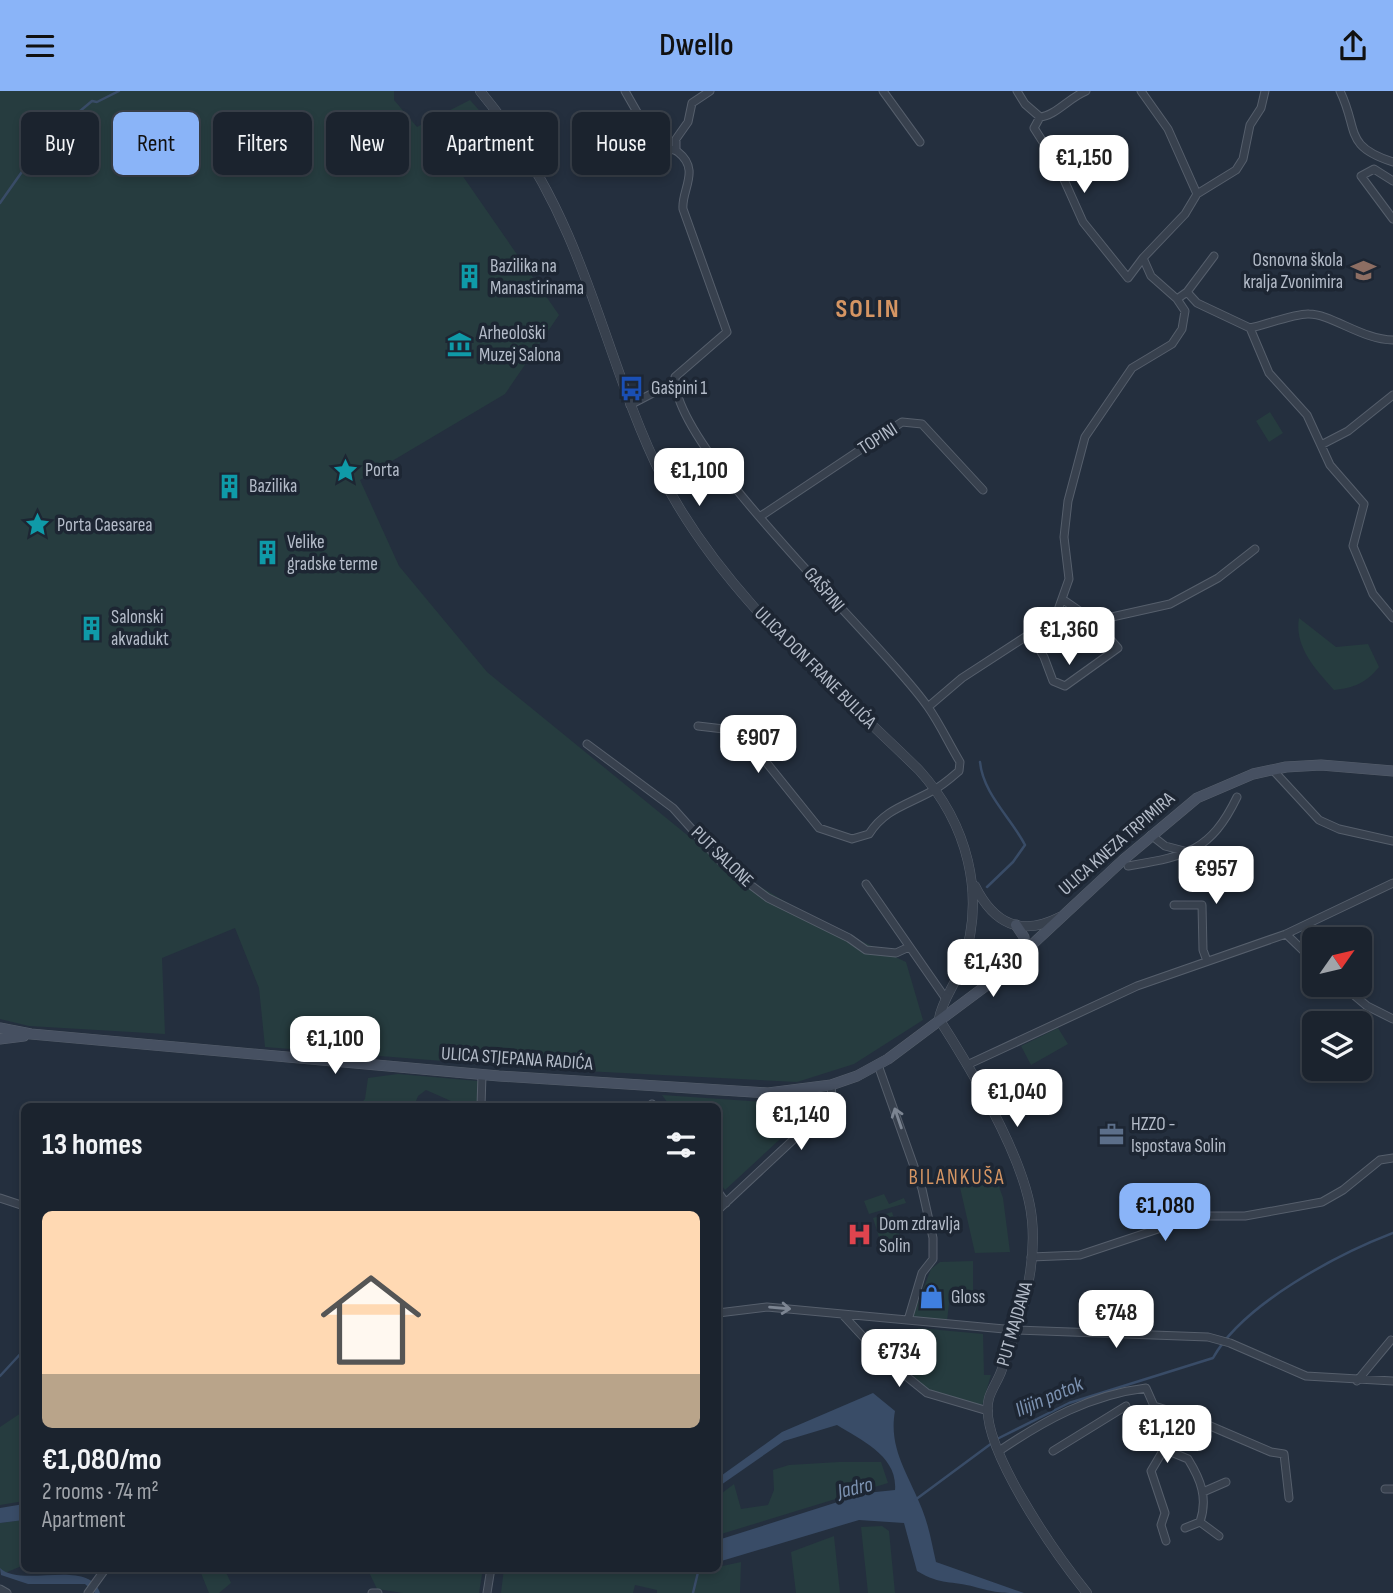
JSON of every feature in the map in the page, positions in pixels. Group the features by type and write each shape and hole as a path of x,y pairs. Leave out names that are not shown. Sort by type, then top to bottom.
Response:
{"main road":[{"name":"ULICA KNEZA TRPIMIRA","path":"939,1019 995,979 1151,835 1198,798 1253,774 1273,770 1321,765 1393,771"},
{"path":"1016,925 1024,937 1024,951"},
{"name":"ULICA STJEPANA RADIĆA","path":"31,1034 482,1075 768,1093 831,1085 878,1065 939,1019"},
{"path":"0,1028 31,1034"},
{"path":"0,1039 31,1034"}],"street":[{"name":"ULICA DON FRANE BULIĆA","path":"480,91 517,141 554,204 569,237 630,405 663,478 703,543 748,601 801,659 884,736 936,789 953,817 973,880 993,913 1016,925"},
{"path":"625,91 657,147 676,150 684,159 690,182 682,199 682,209 727,332 677,372 674,382 630,405"},
{"path":"676,150 676,139 688,122 692,103 710,91"},
{"path":"883,91 920,142"},
{"path":"1017,91 1025,104 1040,117 1047,117 1071,96 1086,91"},
{"path":"1141,91 1168,129 1196,194"},
{"path":"1040,117 1034,128 1057,164 1083,222 1129,278 1143,258 1185,214 1196,194 1236,170 1243,159 1250,125 1261,108 1265,91"},
{"path":"1340,91 1358,145 1374,156 1393,162"},
{"path":"1393,181 1374,169 1362,176 1393,219"},
{"path":"1177,299 1187,292 1214,255"},
{"path":"928,707 962,678 1030,633 1058,610 1069,579 1064,537 1068,501 1085,437 1132,367 1172,344 1182,329 1185,311 1177,299 1151,276 1143,258"},
{"path":"1187,292 1197,303 1250,328 1312,313 1370,337 1393,341"},
{"path":"1250,328 1269,373 1307,415 1331,465 1364,504 1353,546 1373,594 1393,618"},
{"name":"GAŠPINI","path":"674,382 695,434 761,516 928,707 960,762 960,771 936,789"},
{"path":"1321,445 1348,431 1393,395"},
{"name":"TOPINI","path":"761,516 902,422 922,423 983,490"},
{"path":"1094,621 1170,604 1218,578 1255,549"},
{"path":"1030,633 1044,657 1053,681 1065,686 1118,648 1094,621 1062,599"},
{"path":"698,726 741,731 819,828 852,839 869,834 879,818 936,789"},
{"name":"PUT SALONE","path":"587,744 673,808 724,865 758,891 849,938 866,950 896,953 909,947"},
{"path":"1273,770 1319,820 1339,829 1393,841"},
{"path":"1128,866 1189,853 1208,841 1226,819 1237,797"},
{"path":"1151,835 1165,846 1189,853"},
{"name":"ULICA DON FRANE BULIĆA","path":"939,1019 966,952 973,913 973,880"},
{"path":"967,1065 1137,986 1286,934 1393,883"},
{"path":"866,884 946,999"},
{"path":"1174,905 1202,905 1203,950 1207,961"},
{"path":"1016,925 1039,926 1061,916"},
{"path":"1286,934 1302,949"},
{"path":"1356,997 1367,1006 1393,1019"},
{"name":"PUT MAJDANA","path":"939,1019 967,1065 1022,1173 1032,1220 1027,1292 988,1399 988,1425 1031,1514 1087,1593"},
{"path":"878,1065 917,1172 933,1238 933,1259 922,1273 908,1320"},
{"path":"481,1103 482,1075"},
{"path":"721,1207 824,1111 832,1099 831,1085"},
{"path":"1031,1257 1080,1255 1197,1216 1245,1216 1322,1202 1343,1190 1380,1160 1393,1158"},
{"path":"721,1196 726,1203"},
{"path":"0,1198 21,1205"},
{"path":"721,1313 767,1307 1015,1330 1219,1339 1306,1376 1393,1381"},
{"path":"842,1314 880,1355 927,1393 988,1411"},
{"path":"1357,1381 1391,1340"},
{"path":"996,1445 1071,1407 1122,1391 1146,1388 1154,1406 1164,1449 1151,1471 1165,1513 1161,1525 1166,1541"},
{"path":"1053,1451 1126,1410 1122,1391"},
{"path":"1154,1406 1188,1416 1271,1452 1284,1454 1290,1498"},
{"path":"1164,1449 1188,1459 1203,1492 1205,1508 1200,1523"},
{"path":"1203,1492 1226,1482"},
{"path":"1185,1528 1200,1523"},
{"path":"1200,1523 1219,1536"},
{"path":"89,1592 103,1572"},
{"path":"488,1593 491,1572"},
{"path":"0,1589 7,1593"},
{"path":"372,1593 378,1593"}],"green space":[{"path":"0,91 394,91 394,100 404,112 326,112 326,175 409,175 409,118 417,127 423,124 423,175 462,175 559,315 505,394 360,480 399,566 487,672 724,865 816,920 906,962 923,1020 854,1064 797,1082 546,1069 265,1047 259,988 235,928 162,958 165,1034 29,1026 0,1019"},
{"path":"470,100 481,112 446,112"},
{"path":"1270,412 1283,433 1269,442 1256,421"},
{"path":"1299,618 1336,647 1368,644 1379,667 1359,684 1334,690 1303,648 1298,629"},
{"path":"1058,1028 1068,1044 1031,1065 1021,1046"},
{"path":"398,1074 478,1081 478,1103 455,1103 426,1090 418,1096 415,1103 361,1103 365,1099 368,1078"},
{"path":"662,1095 795,1104 817,1101 818,1104 725,1190 721,1185 721,1103 668,1103"},
{"path":"993,1169 1003,1198 1010,1252 975,1253 959,1183"},
{"path":"884,1194 889,1204 904,1198 906,1203 869,1214 864,1201"},
{"path":"892,1212 903,1246 884,1253 873,1218"},
{"path":"973,1261 973,1294 950,1295 947,1321 912,1318 931,1269 940,1262"},
{"path":"918,1328 983,1334 984,1375 991,1375 982,1406 933,1393 913,1379"},
{"path":"869,1329 915,1333 912,1378 868,1338"},
{"path":"21,1413 21,1502 0,1505 0,1427"},
{"path":"881,1462 888,1483 721,1534 721,1494 734,1484 741,1509 768,1505 774,1490 773,1470 789,1465"},
{"path":"21,1520 21,1566 5,1573 0,1568 0,1523"},
{"path":"882,1526 889,1531 895,1593 868,1593 861,1527"},
{"path":"834,1536 840,1593 796,1593 791,1552"},
{"path":"741,1562 740,1593 694,1593 699,1572 721,1572 721,1566"},
{"path":"201,1572 226,1572 231,1583 219,1593 209,1593"},
{"path":"369,1572 482,1572 479,1593 403,1593 377,1589"},
{"path":"504,1572 697,1572 692,1593 657,1593 657,1590 635,1585 633,1593 501,1593"}],"water":[{"name":"Jadro","path":"873,1393 895,1411 894,1438 897,1450 924,1515 936,1562 1024,1593 994,1592 940,1581 917,1571 904,1523 859,1520 721,1561 721,1539 866,1493 895,1490 891,1468 884,1458 867,1443 837,1425 784,1441 721,1485 721,1476 782,1432"},
{"path":"21,1504 21,1520 0,1523 0,1508"},
{"path":"0,1568 10,1574 23,1576 83,1577 93,1582 100,1593 95,1593 85,1584 28,1584 1,1575"}],"waterway":[{"path":"0,203 43,142 92,101 97,102 119,91"},
{"path":"980,762 986,785 1025,845 1013,862 987,887"},
{"name":"Ilijin potok","path":"997,1439 1069,1403 1213,1358 1227,1338 1246,1319 1293,1283 1345,1254 1393,1233"},
{"path":"0,1376 21,1353"},
{"name":"Ilijin potok","path":"915,1500 992,1443"},
{"path":"693,1593 698,1572"}],"place":[{"name":"Osnovna škola kralja Zvonimira","path":"1363,271"},
{"name":"Bazilika na Manastirinama","path":"470,277"},
{"name":"Arheološki Muzej Salona","path":"459,344"},
{"name":"Gašpini 1","path":"631,388"},
{"name":"Porta","path":"345,470"},
{"name":"Bazilika","path":"229,486"},
{"name":"Porta Caesarea","path":"37,525"},
{"name":"Velike gradske terme","path":"267,553"},
{"name":"Salonski akvadukt","path":"91,628"},
{"name":"HZZO - Ispostava Solin","path":"1111,1135"},
{"name":"Dom zdravlja Solin","path":"859,1235"},
{"name":"Gloss","path":"931,1297"}],"district":[{"name":"SOLIN","path":"868,309"},
{"name":"BILANKUŠA","path":"957,1177"}]}
